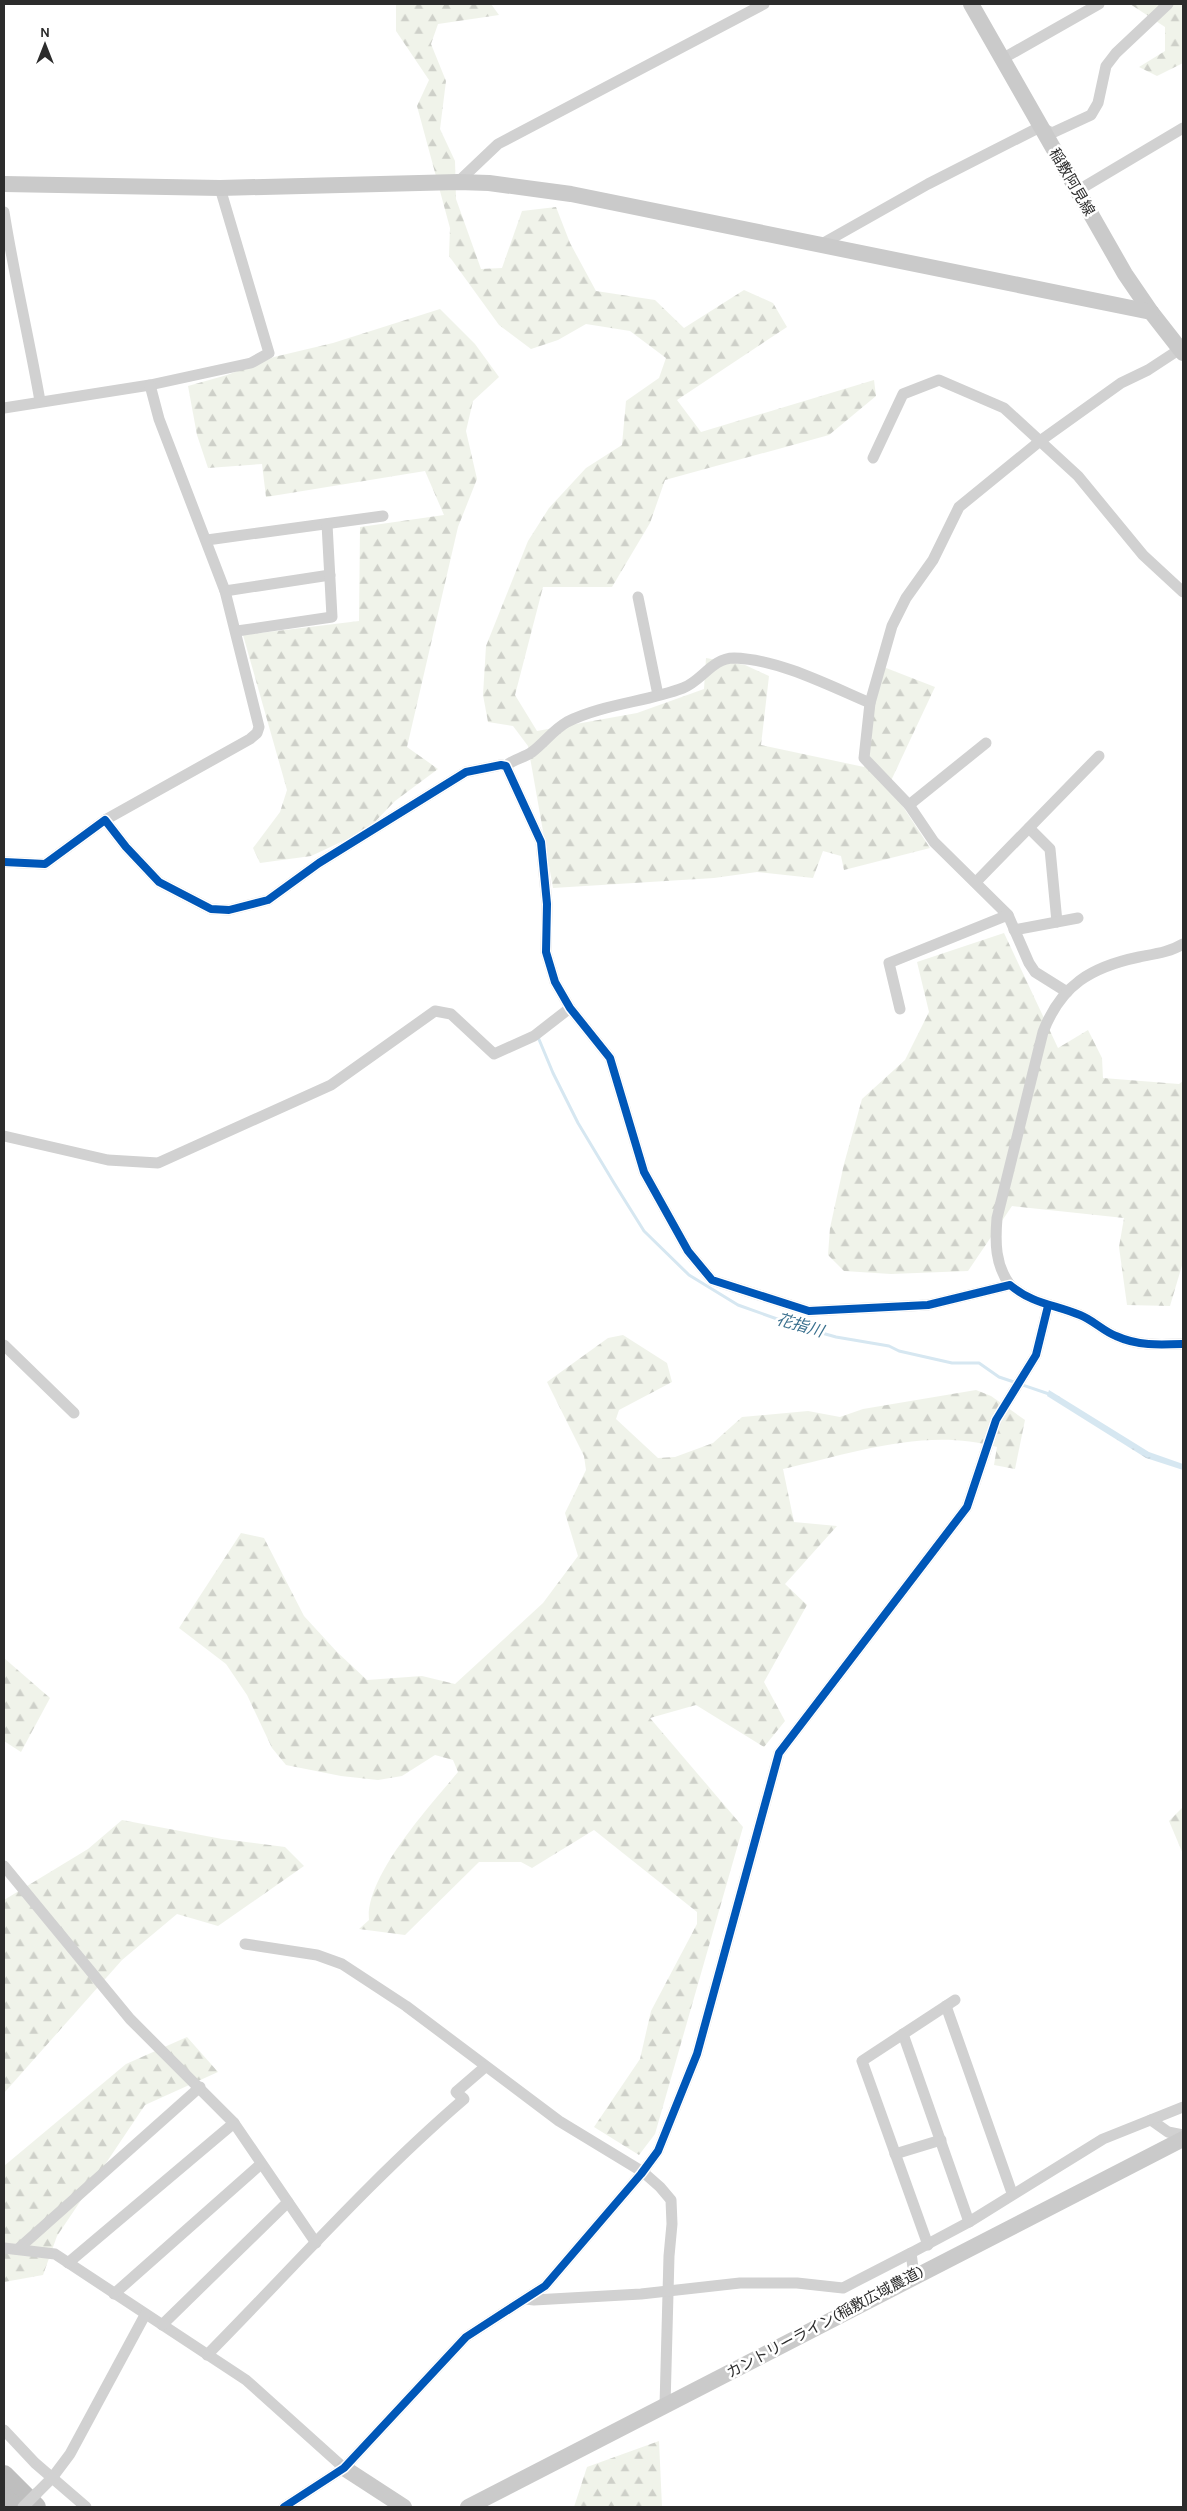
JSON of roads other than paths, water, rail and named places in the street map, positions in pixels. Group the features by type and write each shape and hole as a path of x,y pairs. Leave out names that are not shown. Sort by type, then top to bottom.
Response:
{"highway":[{"path":"4,2475 37,2500"},
{"path":"4,2497 15,2507"}],"street":[{"path":"458,182 498,144 764,4"},
{"name":"稲敷阿見線","path":"972,4 1125,274 1165,331 1182,345"},
{"path":"1002,59 1099,4"},
{"path":"820,244 928,184 1040,127 1052,133 1091,115 1098,103 1106,66 1116,52 1168,4"},
{"path":"1077,191 1183,128"},
{"path":"4,184 220,188 458,182 489,183 571,194 1062,292 1151,312"},
{"path":"4,408 150,385 251,363 269,353 220,188"},
{"path":"4,212 40,402"},
{"path":"1067,992 1035,972 1029,963 1008,915 934,842 909,805 864,758 870,703 892,626 906,598 933,560 959,507 1040,441 1121,383 1148,370 1182,345"},
{"path":"873,458 903,394 939,380 1004,408 1078,476 1142,555 1183,592"},
{"path":"4,862 44,864 105,820 257,733 259,727 237,630 225,591 208,540 159,419 150,385"},
{"path":"208,540 383,516"},
{"path":"237,630 332,617 326,524"},
{"path":"225,591 330,575"},
{"path":"638,596 658,695"},
{"path":"105,820 126,847 159,882 211,909 229,910 268,900 319,863 466,772 501,765 506,766 533,752 553,731 568,722 693,683 725,658 758,661 870,703"},
{"path":"909,805 986,743"},
{"path":"976,882 1099,756"},
{"path":"506,766 541,842 547,904 546,952 555,982 570,1008 610,1058 644,1172 688,1251 712,1280 809,1311 928,1305 1010,1285"},
{"path":"1029,828 1050,849 1057,922"},
{"path":"900,1009 889,963 1008,915"},
{"path":"1014,930 1078,918"},
{"path":"1183,944 1163,952 1111,963 1090,973 1067,992 1049,1016 1043,1032 997,1218 995,1240 1000,1268 1010,1285 1022,1294 1048,1306 1078,1314 1096,1322 1114,1336 1147,1346 1183,1344"},
{"path":"4,1136 108,1160 158,1163 331,1085 435,1011 451,1014 494,1054 534,1036 570,1008"},
{"path":"284,2507 344,2468 466,2337 545,2286 658,2151 697,2054 779,1753 967,1508 996,1420 1036,1355 1048,1306"},
{"path":"4,1345 74,1413"},
{"path":"4,1866 130,2019 234,2123 316,2242"},
{"path":"244,1944 317,1955 342,1964 406,2006 485,2067 560,2121 642,2172 671,2200 665,2406"},
{"path":"928,2245 862,2061 951,2003 1012,2194"},
{"path":"904,2034 970,2222"},
{"path":"207,2355 429,2129 464,2099 456,2092 485,2067"},
{"path":"18,2249 200,2087"},
{"path":"526,2299 573,2298 740,2284 797,2283 843,2288 970,2222 1012,2194 1103,2139 1183,2107"},
{"path":"1151,2120 1168,2132 1183,2137"},
{"path":"68,2263 234,2123"},
{"name":"カントリーライン(稲敷広域農道)","path":"468,2507 1183,2137"},
{"path":"895,2154 941,2140"},
{"path":"114,2294 261,2164"},
{"path":"162,2325 288,2202"},
{"path":"4,2248 55,2254 246,2380 344,2468 404,2507"},
{"path":"911,2253 914,2275"},
{"path":"23,2507 37,2500 70,2454 145,2315"},
{"path":"4,2430 52,2478 86,2507"}],"water":[{"path":"1049,1390 1149,1452 1183,1464 1183,1470 1146,1458 1047,1396"}],"waterway":[{"name":"花指川","path":"538,1037 553,1073 578,1123 644,1231 689,1275 738,1305 797,1326 836,1337 889,1346 899,1351 952,1363 979,1363 999,1377 1052,1395"}]}
